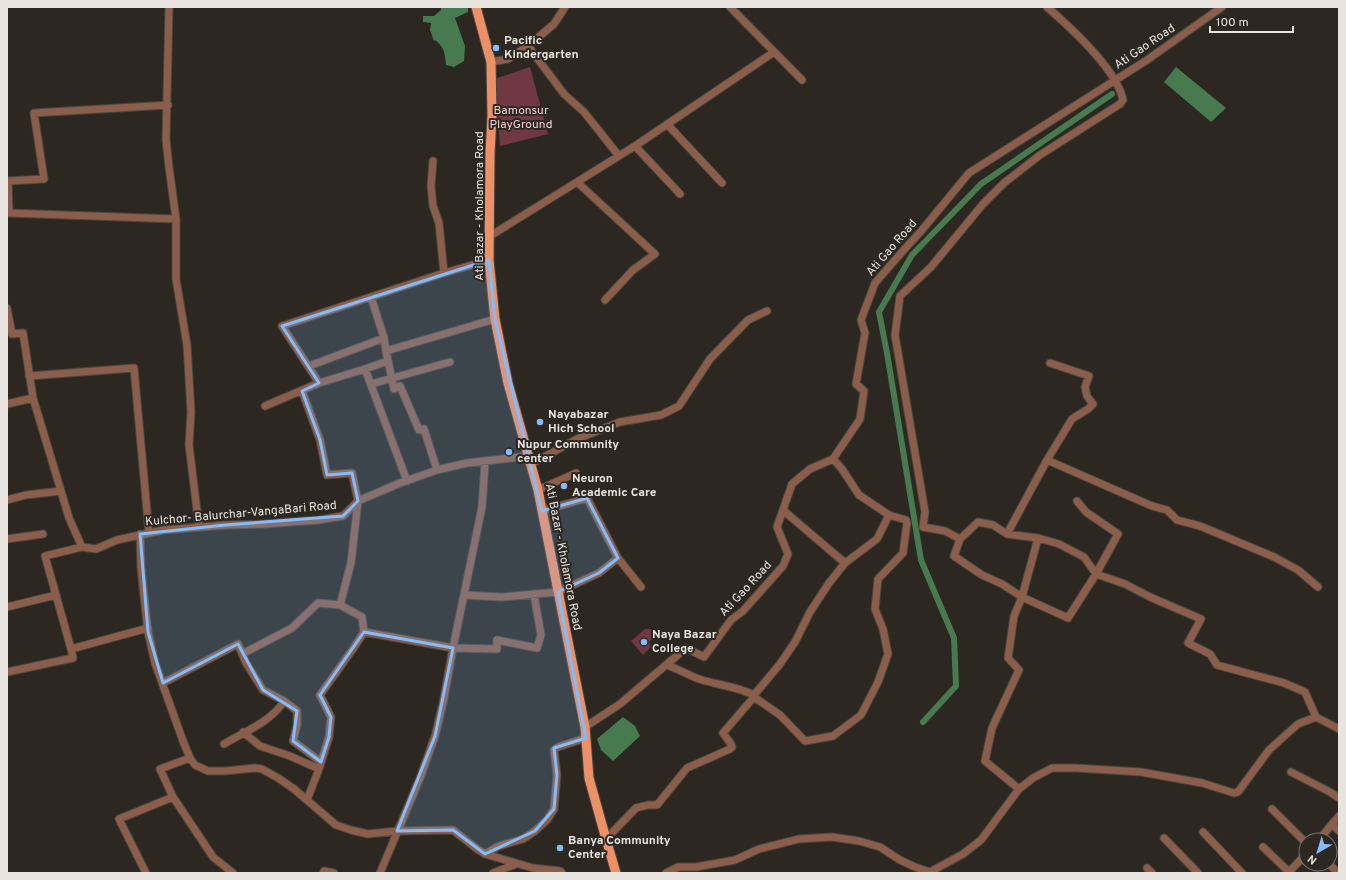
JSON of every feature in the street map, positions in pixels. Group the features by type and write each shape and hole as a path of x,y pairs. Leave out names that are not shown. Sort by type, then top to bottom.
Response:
{"main road":[{"name":"Ati Bazar - Kholamora Road","path":"476,7 491,62 492,116 490,153 489,260 495,319 508,383 538,490 585,727 590,778 616,873"}],"street":[{"path":"169,7 168,105 166,140 176,218 176,279 187,345 191,412 189,445 199,527"},
{"path":"491,62 508,59 528,46 554,24 566,7"},
{"path":"730,7 802,80"},
{"path":"960,539 945,531 923,526 925,512 894,335 900,296 931,267 983,204 1004,183 1040,155 1120,104 1123,100 1122,92 1115,80 1095,54 1070,27 1047,7"},
{"name":"Ati Gao Road","path":"667,665 686,648 704,657 731,620 743,611 782,566 788,554 777,527 784,511 792,484 810,469 833,459 860,419 864,391 856,384 865,333 861,320 875,283 922,230 969,173 1147,60 1222,7"},
{"path":"528,46 564,94 584,112 619,156"},
{"path":"490,236 635,146 774,52"},
{"path":"168,105 34,112 44,179 8,181 9,213 176,218"},
{"path":"667,124 722,183"},
{"path":"635,146 680,194"},
{"path":"433,161 431,186 433,206 439,223 444,273"},
{"path":"577,182 655,254 633,270 605,300"},
{"path":"319,383 282,326 444,273 489,260"},
{"path":"371,297 384,338 394,389 400,386 419,430 424,429 437,470"},
{"path":"7,308 12,334 23,333 33,398 69,518 82,547"},
{"path":"530,460 620,422 661,415 678,406 710,359 748,320 767,311"},
{"path":"386,351 495,319"},
{"path":"308,366 384,338"},
{"path":"265,406 319,383 388,361"},
{"path":"371,384 450,362"},
{"path":"1008,534 1047,460 1072,419 1093,404 1087,396 1085,387 1089,376 1050,363"},
{"path":"29,376 134,368 149,533"},
{"path":"365,368 407,481"},
{"path":"302,390 320,440 327,475 352,473 358,501 351,563 340,605"},
{"path":"7,404 33,398"},
{"path":"585,727 620,704 667,665 698,678 744,690 780,715 805,741 834,736 861,715 878,682 888,654 883,629 875,609 878,579 903,553 906,520 889,515 858,495 842,469 833,459"},
{"name":"Kulchor- Balurchar-VangaBari Road","path":"56,595 45,556 82,547 96,549 117,540 140,534 199,527 318,520 343,516 358,501 437,470 467,463 530,460"},
{"path":"1047,460 1152,506 1167,510 1177,520 1200,526 1274,557 1298,570 1318,587"},
{"path":"380,873 413,796 435,736 443,703 452,648 482,507 485,462"},
{"path":"538,490 576,473"},
{"path":"7,500 26,495 61,491"},
{"path":"542,511 587,498 618,558 641,587"},
{"path":"1077,501 1086,512 1118,534 1096,574 1068,618 1022,597 1002,584 982,575 954,556 960,539 978,522 993,525 1008,534 1038,538 1059,544 1084,558 1096,574 1125,584 1150,597 1201,619 1188,643 1210,654 1217,665 1284,683 1305,692 1316,717 1339,729"},
{"path":"784,511 845,563"},
{"path":"606,839 636,808 648,805 657,805 687,768 732,747 723,732 780,664 795,642 810,612 829,583 845,563 877,539 889,515"},
{"path":"7,539 43,534"},
{"path":"140,534 141,568 148,628 155,663 183,741 190,758 195,765 208,771 255,768 262,769 278,778 336,825 351,830 368,834 397,831 453,830 485,854 516,864 533,868 560,871 562,873"},
{"path":"1019,789 986,761 992,728 1019,670 1008,658 1014,616 1022,597 1038,538"},
{"path":"464,595 502,597 558,592 599,573 618,558"},
{"path":"364,632 452,648 496,649 497,640 537,648 541,635 534,594"},
{"path":"7,607 56,595 73,658 7,672"},
{"path":"242,654 292,628 318,603 340,605 362,618 364,632 320,695 331,717 329,737 307,800"},
{"path":"71,649 148,628"},
{"path":"163,683 238,644 246,663 263,690 284,701 297,711 297,725 292,741 320,766"},
{"path":"224,744 266,720 278,710 284,701"},
{"path":"666,873 678,867 696,867 735,860 759,849 799,840 832,837 859,841 880,847 900,860 929,872 963,854 981,840 1019,789 1032,778 1052,768 1141,772 1202,783 1234,793 1238,792 1269,750 1298,724 1316,717"},
{"path":"243,732 260,746 320,766"},
{"path":"485,854 499,846 523,839 547,820 554,809 557,775 554,750 558,747 586,738"},
{"path":"190,758 160,769 172,797 213,857 233,873"},
{"path":"1291,772 1339,798"},
{"path":"146,873 119,818 172,797"},
{"path":"1272,810 1298,835"},
{"path":"1326,832 1339,816"},
{"path":"1332,824 1339,831"},
{"path":"1203,832 1242,873"},
{"path":"1164,838 1198,873"},
{"path":"1263,847 1289,873 1298,863"},
{"path":"493,873 516,864"},
{"path":"323,872 334,873"}],"highlighted area":[{"path":"489,260 495,319 542,511 587,498 618,558 599,573 558,592 586,738 554,748 557,775 554,809 535,831 485,854 453,830 397,831 435,736 453,648 364,632 320,695 331,717 329,737 321,762 293,741 297,711 263,690 238,644 163,683 148,632 140,534 225,525 343,516 358,501 352,473 327,475 320,440 302,391 319,383 282,326"}],"green space":[{"name":"Bamonsur PlayGround","path":"530,67 548,134 500,146 495,79"},
{"path":"645,629 653,629 657,635 649,642 651,647 643,655 631,641"}],"shaded area":[{"path":"441,7 468,7 468,12 455,18 465,46 464,61 454,67 446,65 444,51 435,40 434,41 430,30 431,23 423,22 423,16 434,16 441,10"},
{"path":"1176,67 1226,108 1211,122 1164,82"},
{"path":"623,717 635,726 640,736 613,761 601,750 597,739"}],"waterway":[{"path":"923,722 956,686 954,638 921,560 879,312 912,255 981,184 1112,94"}],"place":[{"name":"Pacific Kindergarten","path":"496,48"},
{"name":"Nayabazar Hich School","path":"540,422"},
{"name":"Nupur Community center","path":"509,452"},
{"name":"Neuron Academic Care","path":"564,486"},
{"name":"Naya Bazar College","path":"644,642"},
{"name":"Banya Community Center","path":"560,848"}]}
